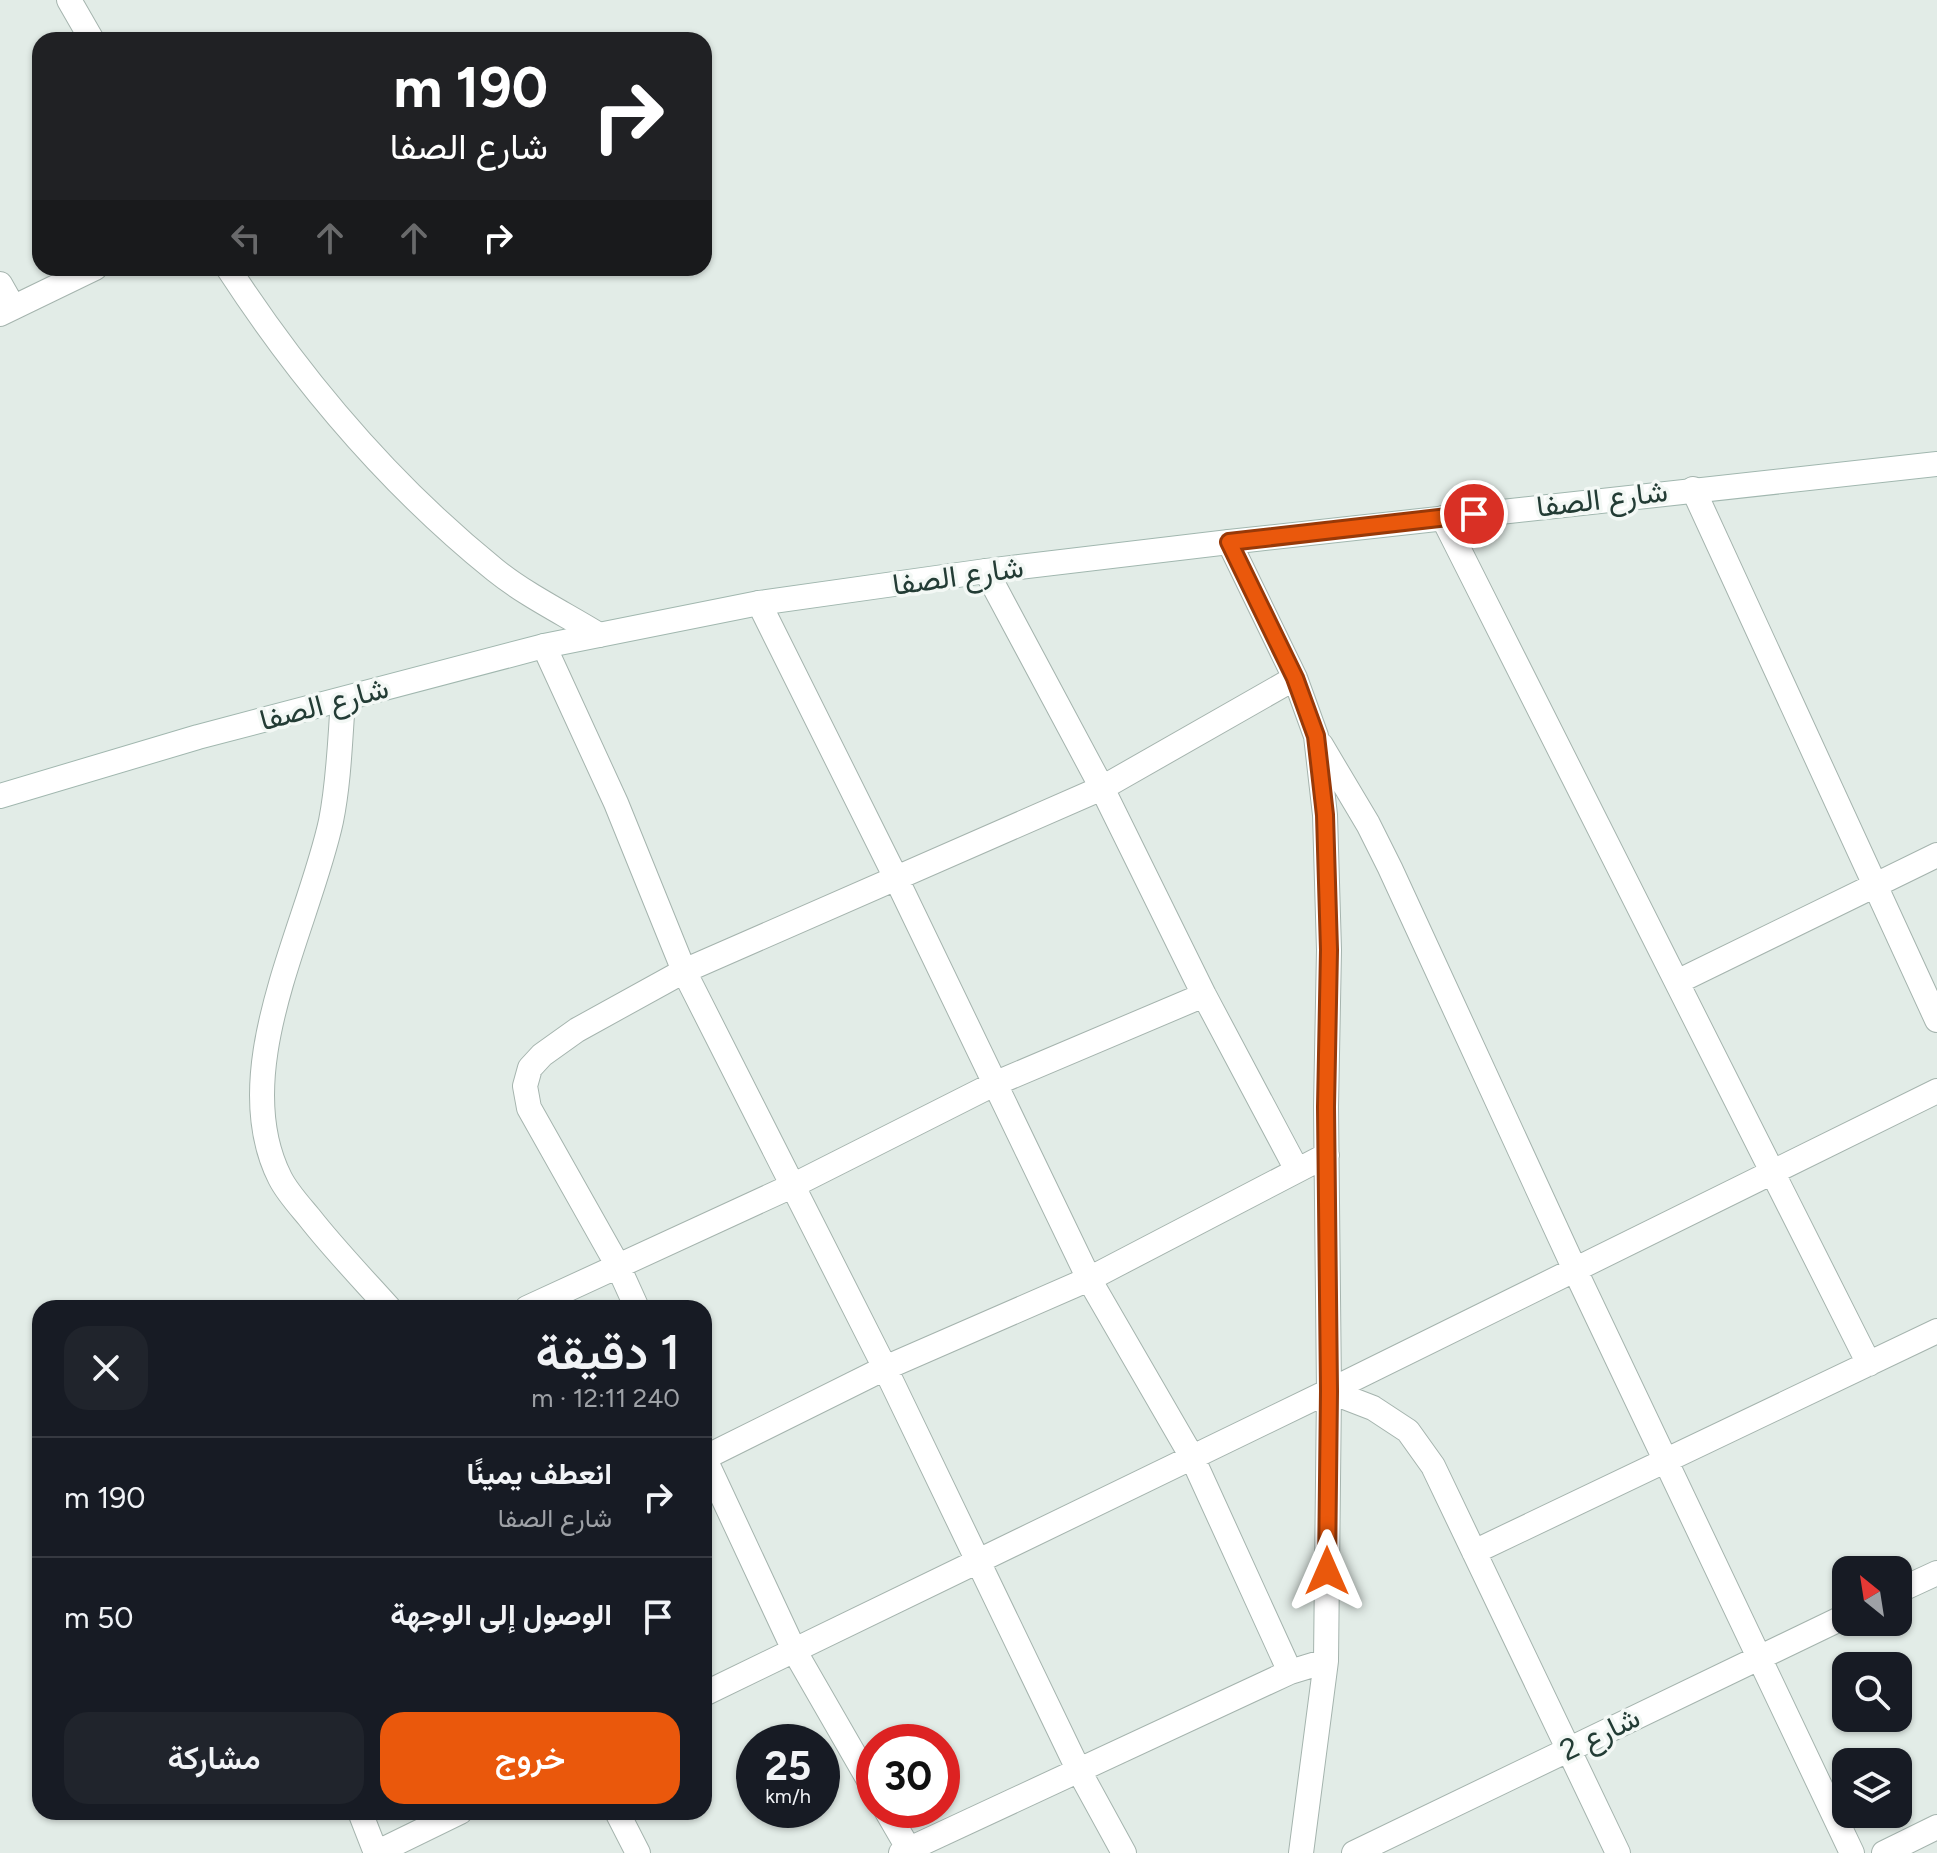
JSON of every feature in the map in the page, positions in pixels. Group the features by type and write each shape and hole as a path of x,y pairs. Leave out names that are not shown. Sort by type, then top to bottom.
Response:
{"street":[{"path":"69,0 87,32"},
{"path":"0,284 7,311 79,276"},
{"path":"233,276 262,320 316,388 416,501 498,572 599,635"},
{"name":"شارع الصفا","path":"0,796 198,737 544,646 759,603 986,571 1229,542 1937,464"},
{"path":"1693,489 1937,1020"},
{"path":"1443,518 1869,1364"},
{"path":"1229,542 1295,678 1316,736 1390,868 1575,1270 1852,1853"},
{"path":"986,571 1102,788 1204,995 1297,1170"},
{"path":"759,603 896,878 1089,1279 1192,1457 1290,1672"},
{"path":"544,646 616,803 684,971 885,1368 1078,1769 1124,1853"},
{"path":"633,1300 618,1266 529,1108 525,1080 534,1062 577,1030 684,971 1102,788 1295,678"},
{"path":"343,700 331,822 275,1013 263,1064 261,1116 268,1150 281,1180 323,1235 382,1300"},
{"path":"1301,1853 1326,1661 1329,950 1325,815 1316,736"},
{"path":"1677,982 1937,855"},
{"path":"544,1300 792,1186 994,1084 1204,995"},
{"path":"712,1690 1937,1091"},
{"path":"712,1454 885,1368 1089,1279 1327,1155"},
{"path":"1474,1552 1937,1331"},
{"path":"1329,1391 1373,1408 1408,1431 1433,1466 1618,1853"},
{"path":"712,1475 794,1650 856,1758"},
{"path":"1912,1585 1937,1573"},
{"name":"شارع 2","path":"1354,1853 1832,1623"},
{"path":"895,1828 907,1852 1290,1672 1326,1661"},
{"path":"363,1820 376,1853 444,1820"},
{"path":"621,1820 638,1853"},
{"path":"1884,1853 1937,1827"}],"route":[{"path":"1327,1571 1326,1107 1329,950 1325,815 1316,736 1295,678 1229,542 1474,514"}]}
